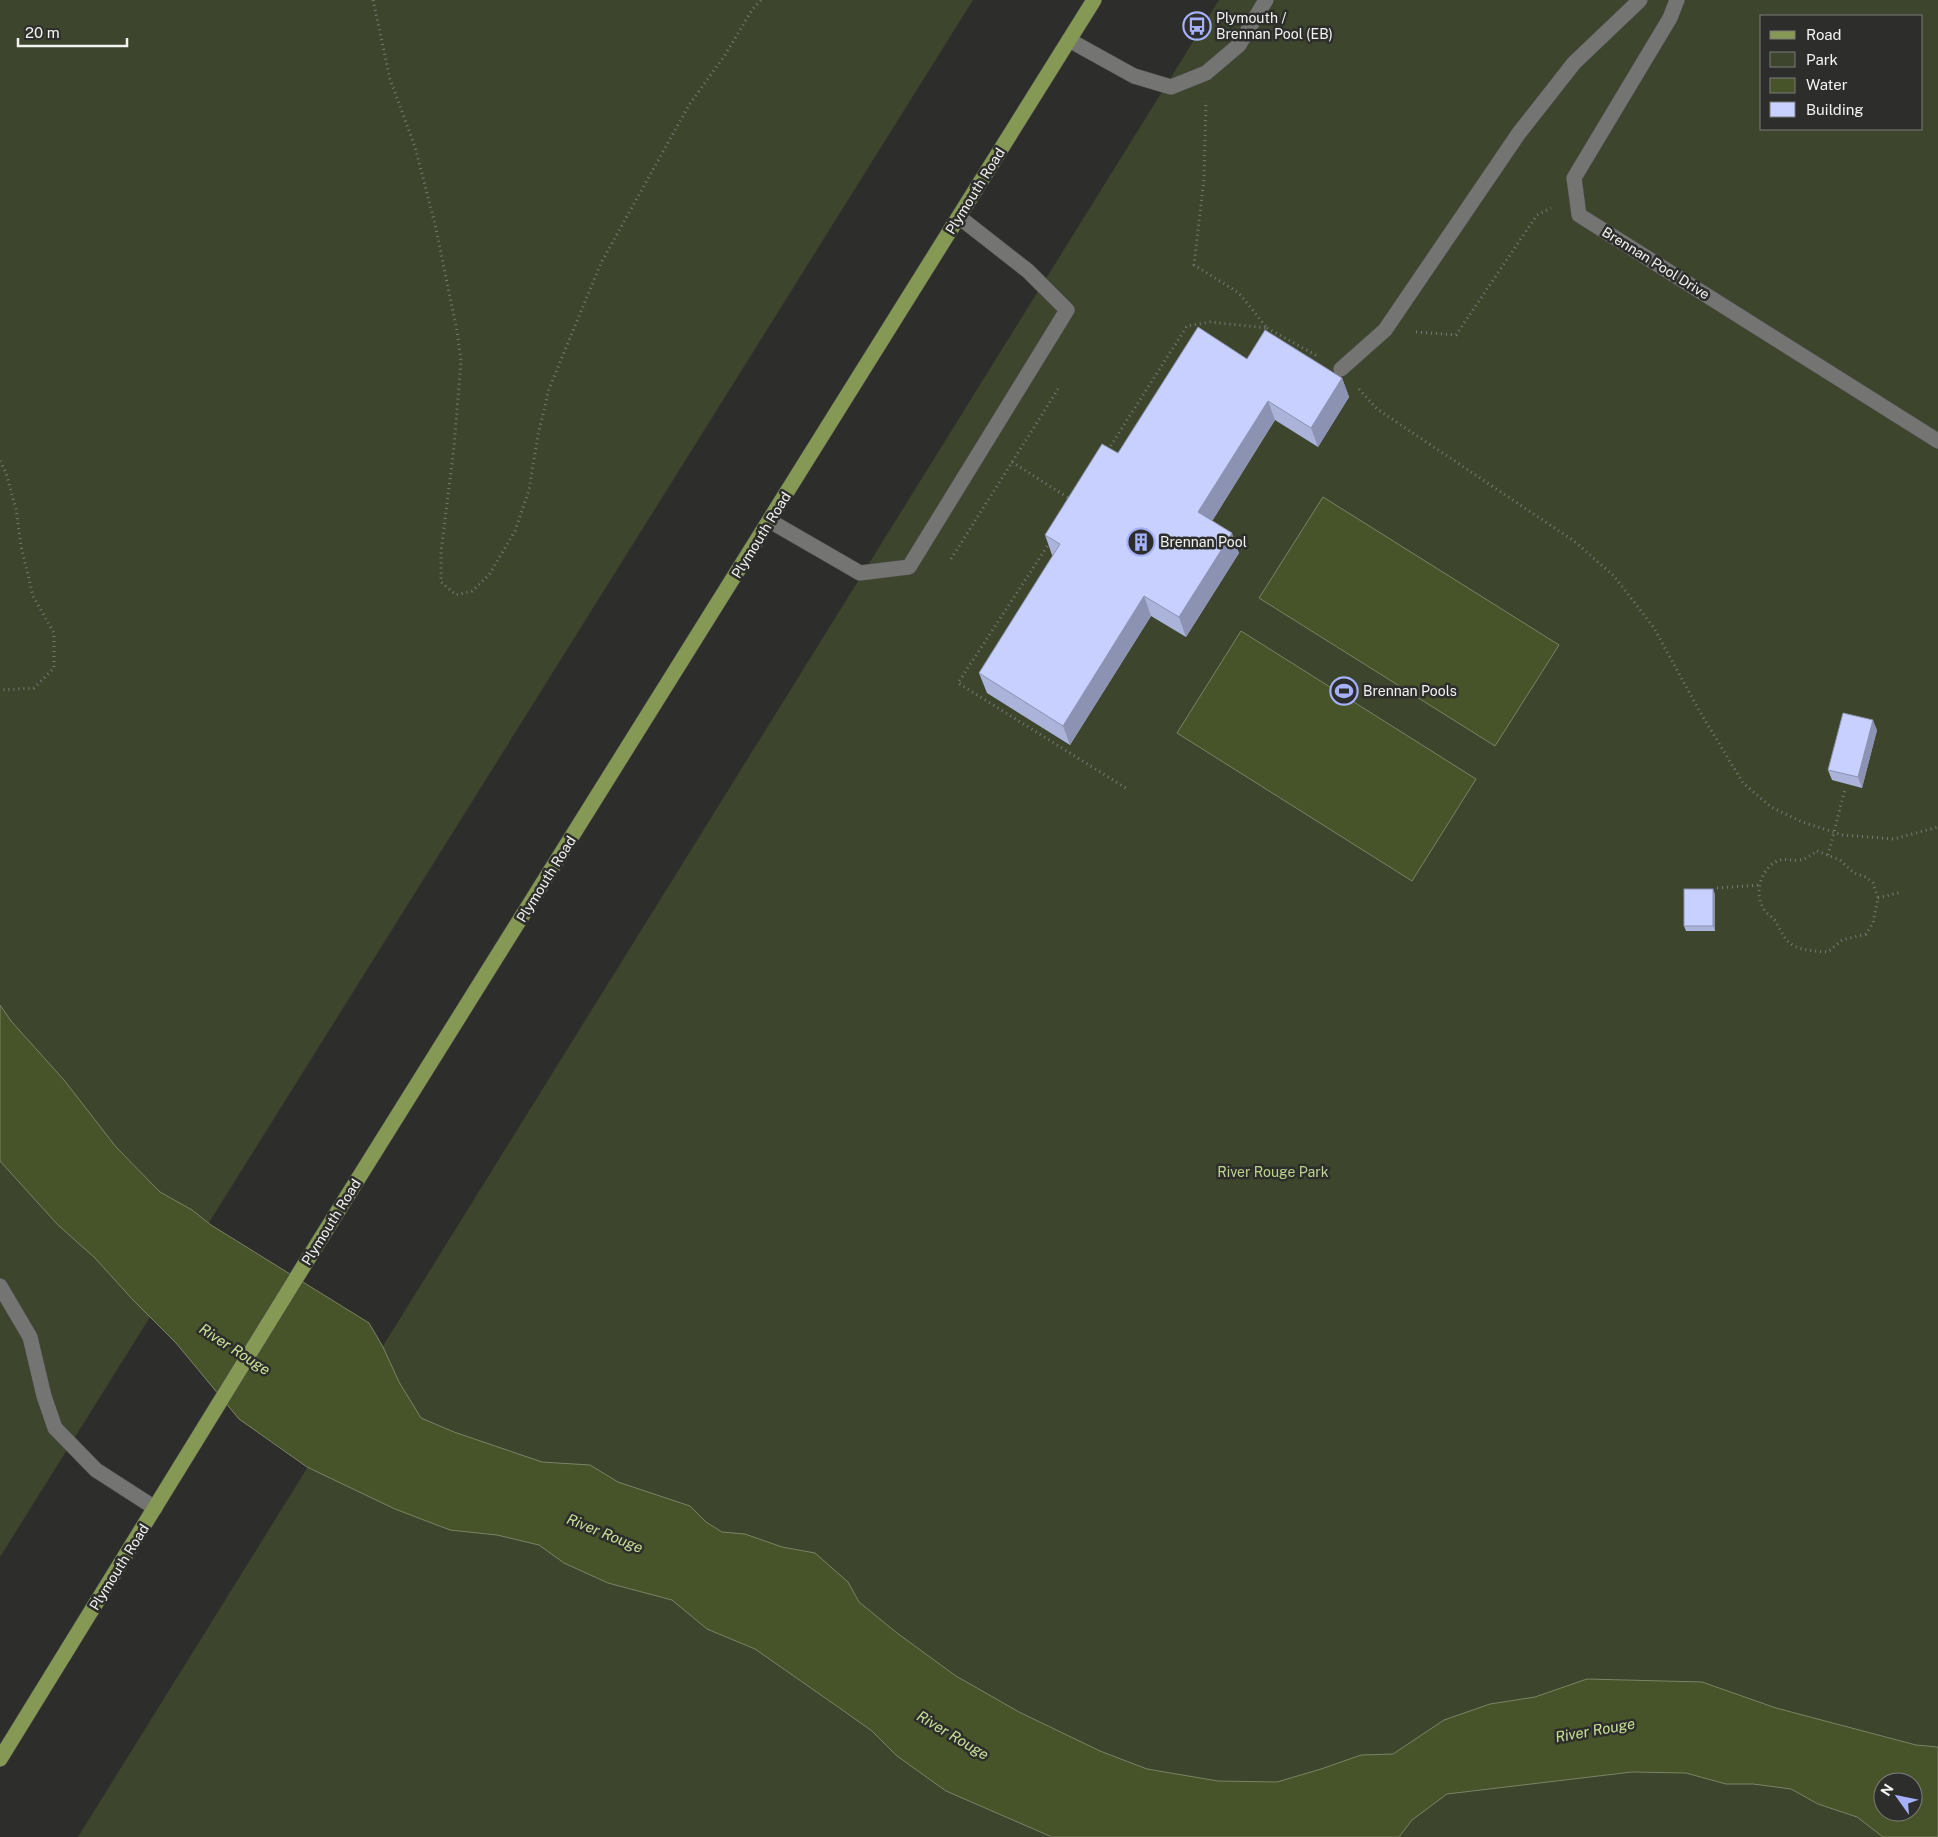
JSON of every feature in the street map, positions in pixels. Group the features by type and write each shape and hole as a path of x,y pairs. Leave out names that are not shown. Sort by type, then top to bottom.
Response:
{"main road":[{"name":"Plymouth Road","path":"0,1759 303,1267 1094,0"}],"street":[{"path":"1069,40 1134,76 1171,87 1206,73 1239,45 1266,0"},
{"path":"1341,369 1385,330 1519,133 1574,63 1640,0"},
{"name":"Brennan Pool Drive","path":"1677,0 1670,18 1574,178 1579,215 1938,442"},
{"path":"770,521 860,573 910,567 1067,310 1028,272 959,217"},
{"path":"0,1286 30,1337 44,1396 55,1428 96,1470 155,1508"}],"path":[{"path":"373,0 390,79 415,147 435,224 461,361 454,447 441,552 441,582 456,595 472,591 489,575 514,531 529,490 538,434 549,389 601,263 689,105 725,55 752,10 761,0"},
{"path":"1206,73 1204,179 1194,265 1239,293 1268,328 1341,369 1377,409 1574,541 1614,576 1654,628 1700,712 1743,783 1772,807 1802,822 1844,835 1894,839 1938,827"},
{"path":"1385,330 1456,335 1537,215 1576,194"},
{"path":"1107,452 1187,326 1210,322 1268,328"},
{"path":"952,559 1060,386"},
{"path":"0,460 6,473 16,508 21,546 33,596 54,633 54,668 34,688 0,690"},
{"path":"1012,462 1075,502"},
{"path":"1054,535 958,683 1129,790"},
{"path":"1828,855 1845,789"},
{"path":"1817,851 1828,855 1840,860 1854,873 1866,877 1874,883 1878,898 1873,923 1866,934 1842,940 1828,952 1804,950 1789,942 1780,932 1775,919 1766,912 1760,901 1758,889 1771,865 1784,858 1798,861 1807,858 1817,851"},
{"path":"1717,888 1760,885"},
{"path":"1878,898 1901,892"}],"green space":[{"path":"0,0 973,0 0,1557"},
{"name":"River Rouge Park","path":"1219,0 1938,0 1938,1837 78,1837"}],"water":[{"path":"1323,497 1559,645 1495,746 1259,598"},
{"path":"1241,631 1476,779 1412,881 1177,733"},
{"name":"River Rouge","path":"0,1005 11,1021 64,1080 116,1147 160,1192 192,1210 211,1225 369,1323 383,1347 399,1382 421,1418 454,1432 542,1462 590,1465 618,1482 690,1506 706,1522 722,1532 745,1534 782,1547 815,1553 848,1582 859,1602 897,1633 956,1676 1019,1712 1100,1751 1147,1769 1218,1781 1277,1782 1361,1755 1393,1754 1444,1720 1490,1704 1535,1697 1587,1679 1702,1682 1776,1708 1916,1745 1938,1747 1938,1837 1883,1837 1857,1817 1818,1804 1791,1789 1753,1784 1726,1784 1686,1773 1632,1772 1447,1794 1412,1820 1399,1837 1052,1837 946,1791 897,1756 872,1731 755,1649 707,1629 672,1600 608,1583 564,1563 539,1545 497,1535 450,1530 395,1509 307,1467 239,1419 176,1343 95,1258 58,1225 0,1161"}],"building":[{"name":"Brennan Pool","path":"1198,327 1247,359 1265,330 1342,378 1311,428 1268,401 1198,512 1232,533 1179,617 1144,596 1063,726 979,673 1060,544 1045,535 1102,444 1118,453"},
{"path":"1843,713 1873,720 1858,777 1828,770"},
{"path":"1684,889 1713,889 1713,926 1684,926"}],"place":[{"name":"Plymouth / Brennan Pool (EB)","path":"1197,26"},
{"name":"Brennan Pool","path":"1141,542"},
{"name":"Brennan Pools","path":"1344,691"}]}
